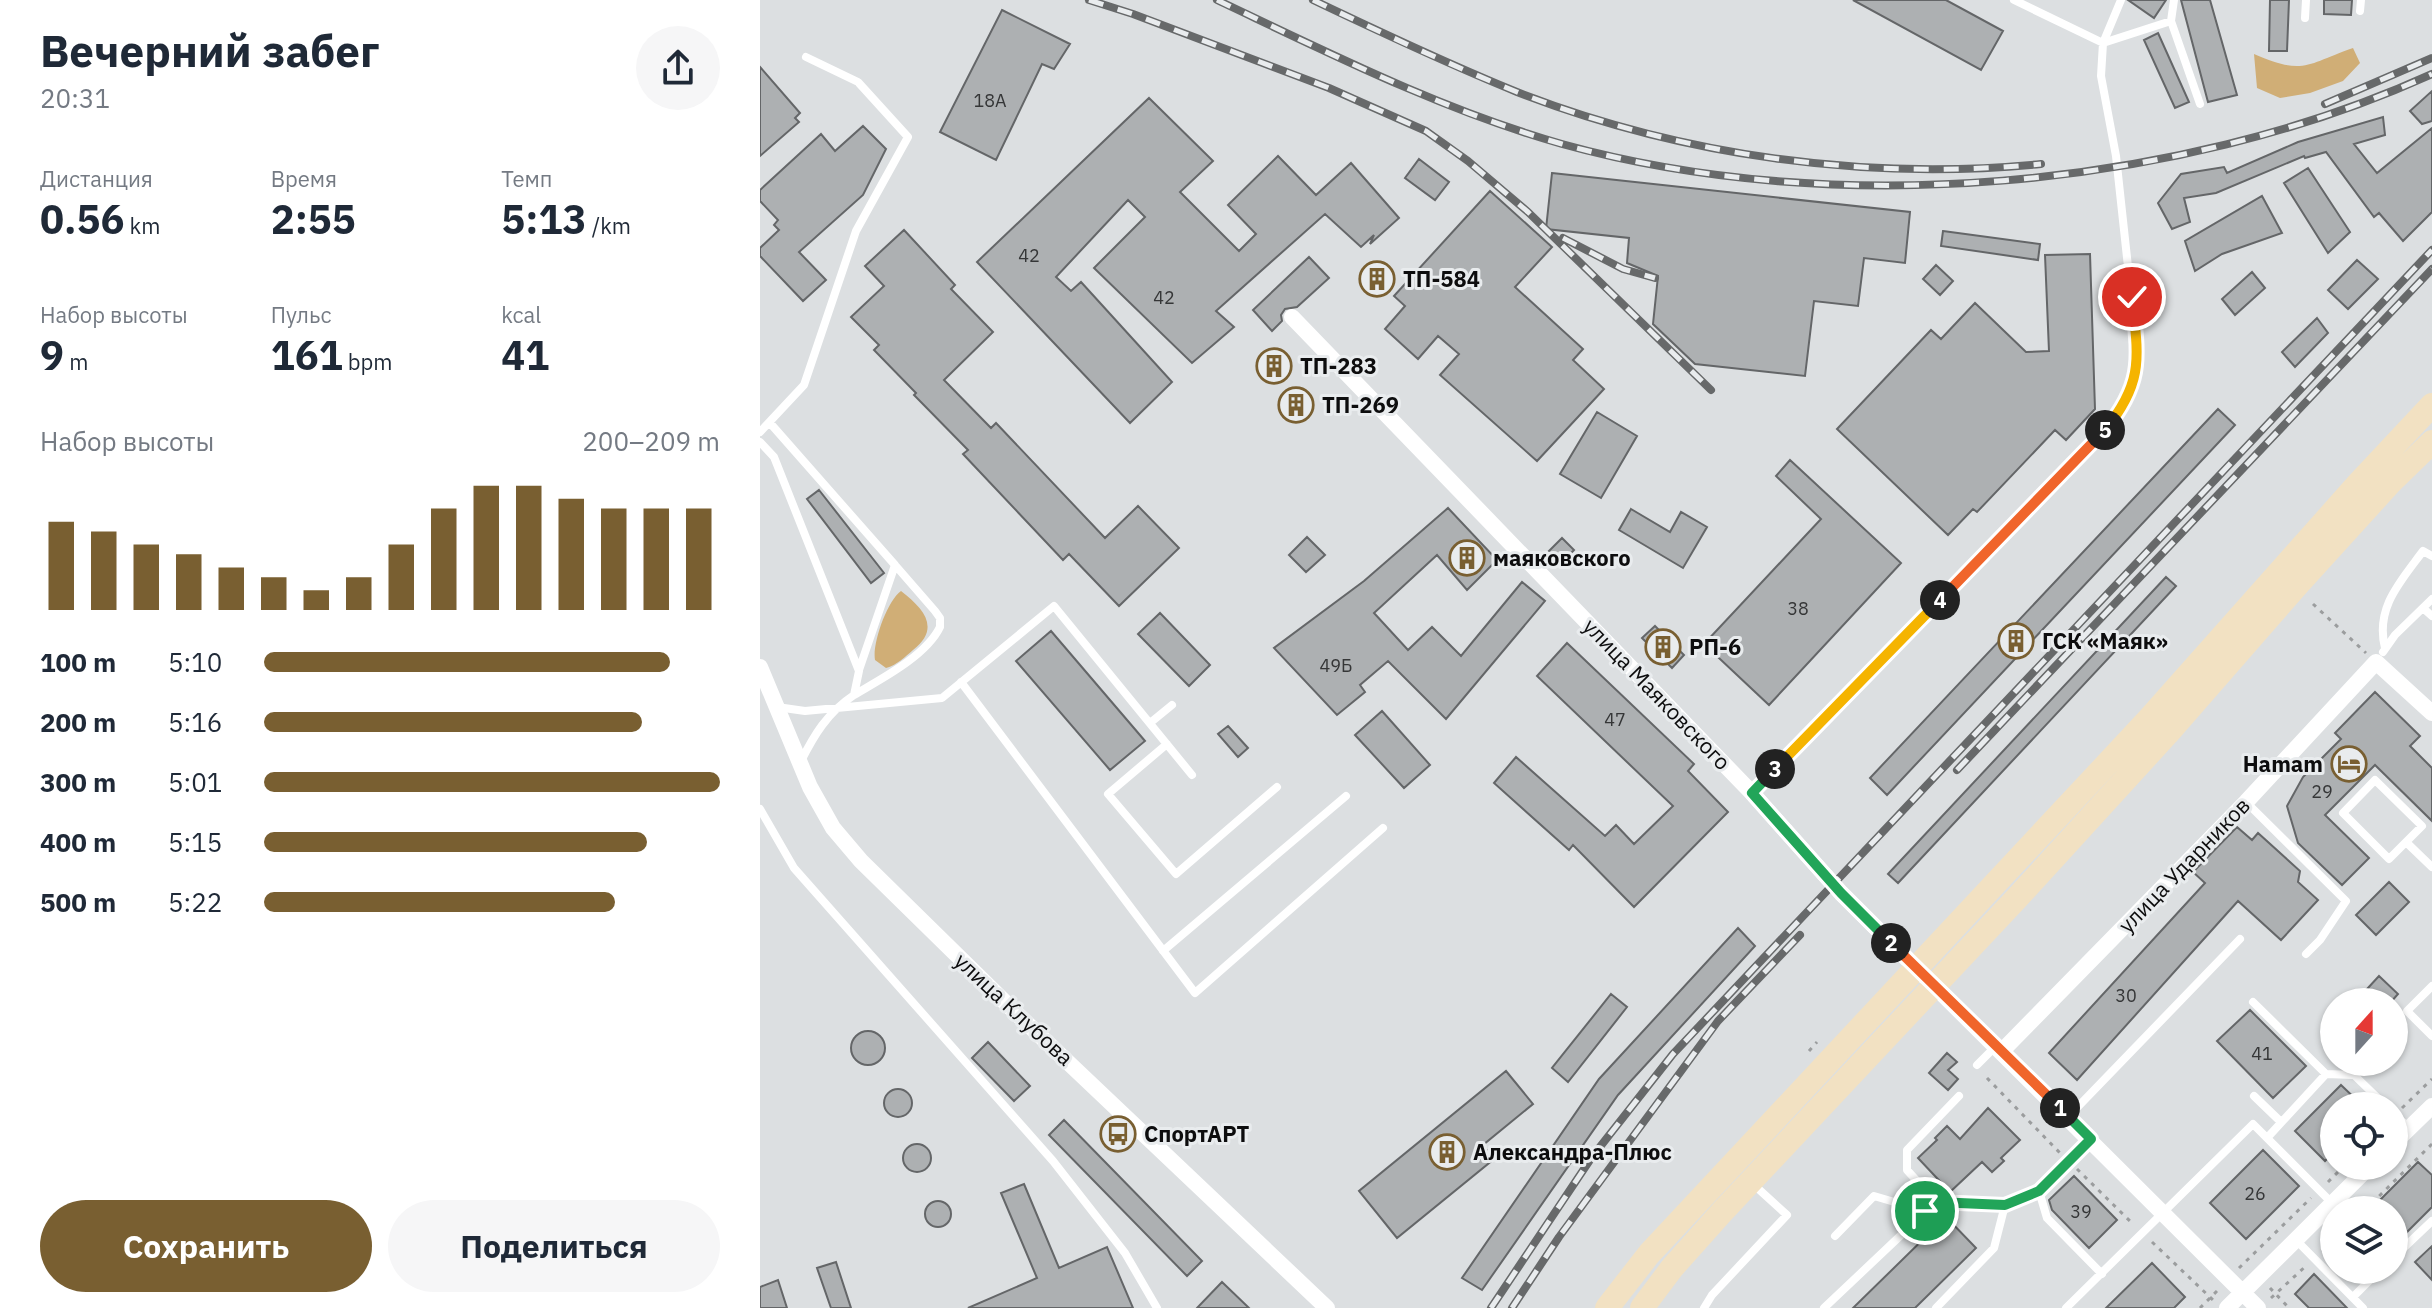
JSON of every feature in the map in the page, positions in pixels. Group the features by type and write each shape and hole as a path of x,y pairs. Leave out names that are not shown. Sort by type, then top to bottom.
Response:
{"main road":[{"path":"1642,1308 1672,1268 1751,1182 2149,719 2432,405"},
{"path":"1607,1308 1649,1254 2157,745 2390,483 2432,442"}],"street":[{"name":"улица Маяковского","path":"1292,317 1752,793 1841,893 2243,1293 2263,1304"},
{"path":"2380,655 2432,713"},
{"name":"улица Ударников","path":"1999,1048 2246,802 2380,655"},
{"name":"улица Клубова","path":"760,667 799,764 833,828 868,870 1327,1308"},
{"path":"2409,1128 2430,1110"},
{"path":"2339,1196 2356,1180"},
{"path":"2224,1308 2243,1293 2320,1215"}],"lane":[{"path":"2014,0 2103,43 2171,21"},
{"path":"1752,793 2098,438 2129,395 2136,377 2138,359 2116,156 2101,76 2103,43 2121,0"},
{"path":"2174,0 2171,21 2200,104"},
{"path":"2305,18 2306,0"},
{"path":"2360,11 2361,0"},
{"path":"760,432 804,385 856,231 908,137 858,82 806,57"},
{"path":"770,423 940,618 940,627 927,645 888,676 834,708 799,764"},
{"path":"760,442 774,457 859,671"},
{"path":"2380,655 2382,618 2387,600 2423,551 2432,556"},
{"path":"854,695 859,671 895,565"},
{"path":"2380,655 2395,635 2432,599"},
{"path":"776,707 805,711 942,698 1054,606 1192,775"},
{"path":"2423,608 2432,616"},
{"path":"961,682 1195,993 1383,828"},
{"path":"1150,723 1172,705"},
{"path":"1167,744 1108,794 1176,874 1277,787"},
{"path":"2375,780 2422,826 2406,842 2389,859 2343,813 2375,780"},
{"path":"1163,951 1346,796"},
{"path":"2246,802 2346,901 2320,940 2306,954"},
{"path":"760,809 794,868 1053,1161 1125,1253 1157,1308"},
{"path":"2406,842 2432,867"},
{"path":"2068,1117 2240,939"},
{"path":"2432,986 2407,1011 2432,1036"},
{"path":"2253,1002 2320,1068"},
{"path":"1977,1065 1999,1048"},
{"path":"2267,1138 2324,1076"},
{"path":"2355,1076 2372,1092"},
{"path":"1936,1202 1907,1170 1907,1150 1959,1096"},
{"path":"2254,1096 2281,1122"},
{"path":"2066,1308 2253,1124 2325,1196"},
{"path":"1824,1308 1936,1202 2005,1205 2039,1191 2091,1139"},
{"path":"1704,1308 1712,1295 1787,1215 1751,1182"},
{"path":"2039,1191 2047,1218 2102,1274"},
{"path":"1835,1236 1874,1196 1925,1211"},
{"path":"1936,1308 1991,1253 2005,1205"},
{"path":"2408,1244 2432,1221"},
{"path":"2295,1239 2363,1308"},
{"path":"2353,1297 2366,1284"}],"path":[{"path":"2313,604 2380,655"},
{"path":"1987,1078 2143,1234 2224,1308"},
{"path":"2408,1102 2432,1079"},
{"path":"2379,1196 2432,1144"},
{"path":"2200,1308 2329,1180"},
{"path":"2263,1304 2320,1255"}],"shaded area":[{"path":"2353,48 2360,63 2343,81 2310,93 2280,98 2257,88 2254,54 2295,66 2315,63"},
{"path":"901,591 917,605 928,626 921,642 904,658 886,668 875,660 876,644 886,613"}],"building":[{"path":"1853,0 1946,0 2003,31 1981,70"},
{"path":"2128,0 2166,0 2154,18"},
{"path":"2181,0 2210,0 2237,95 2208,102"},
{"path":"2270,0 2289,0 2287,51 2269,51"},
{"path":"2324,0 2352,0 2351,15 2324,14"},
{"path":"1002,10 1070,44 1054,69 1042,64 996,160 940,132"},
{"path":"2158,33 2189,102 2175,108 2144,40"},
{"path":"760,67 800,113 795,118 799,122 760,156"},
{"path":"2432,91 2432,121 2422,124 2410,111"},
{"path":"1149,98 1213,161 1180,192 1239,251 1256,234 1228,205 1278,156 1316,195 1351,163 1399,218 1370,244 1374,235 1361,247 1325,214 1216,311 1234,327 1192,363 1094,268 1145,217 1128,200 1056,277 1071,291 1081,282 1172,382 1130,423 977,262"},
{"path":"2383,117 2385,135 2354,144 2377,173 2432,128 2432,212 2403,241 2379,213 2374,217 2326,152 2304,156 2216,193 2184,198 2190,222 2172,229 2158,203 2181,174 2224,167 2227,173 2298,142"},
{"path":"863,126 886,149 863,195 799,252 826,280 803,301 760,256 760,248 779,230 774,225 778,220 760,201 760,190 821,134 835,151"},
{"path":"1419,159 1449,182 1435,200 1405,178"},
{"path":"2308,168 2350,232 2328,253 2284,183"},
{"path":"1552,173 1910,212 1905,263 1864,258 1858,306 1814,301 1805,376 1695,364 1653,324 1658,276 1627,263 1629,238 1546,229"},
{"path":"1490,191 1552,247 1515,287 1583,349 1573,360 1604,389 1537,461 1440,375 1459,354 1438,336 1418,359 1385,329 1405,306 1394,296"},
{"path":"2262,196 2282,233 2222,254 2195,271 2185,241"},
{"path":"904,230 955,285 951,289 993,332 944,380 991,428 996,423 1105,538 1138,506 1179,548 1119,606 1069,554 1063,560 963,454 968,450 874,350 879,345 851,317 884,286 865,266"},
{"path":"1943,231 2040,244 2038,260 1941,246"},
{"path":"2090,254 2095,409 2066,440 2055,430 1977,512 1973,509 1948,535 1837,429 1931,330 1941,339 1975,303 2026,352 2049,351 2045,255"},
{"path":"1309,257 1329,278 1297,307 1285,309 1281,315 1282,321 1272,331 1253,310"},
{"path":"2357,260 2378,279 2348,309 2328,290"},
{"path":"1936,265 1953,281 1940,295 1923,279"},
{"path":"2252,272 2265,288 2235,315 2222,299"},
{"path":"2317,318 2328,333 2295,367 2282,352"},
{"name":"ТП-283","path":"1277,355 1285,366 1271,376 1263,365"},
{"name":"ГСК «Маяк»","path":"2218,409 2235,425 1887,795 1870,778"},
{"path":"1597,412 1637,436 1601,498 1560,474"},
{"path":"1790,460 1901,563 1769,705 1704,644 1821,519 1776,476"},
{"path":"819,490 884,573 871,583 807,499"},
{"path":"1448,508 1497,560 1467,590 1437,555 1374,613 1408,650 1432,627 1461,656 1522,582 1545,601 1446,719 1388,661 1360,685 1365,692 1337,715 1274,648 1364,581"},
{"path":"1631,509 1670,532 1681,512 1707,527 1683,568 1619,530"},
{"path":"1307,537 1325,555 1306,572 1289,555"},
{"path":"1562,538 1574,550 1562,563 1549,551"},
{"path":"2166,577 2176,586 1898,883 1888,874"},
{"path":"1160,613 1210,665 1189,686 1138,634"},
{"name":"РП-6","path":"1655,626 1684,655 1672,668 1642,638"},
{"path":"1051,631 1145,741 1110,770 1016,661"},
{"path":"1567,643 1694,764 1688,771 1728,812 1634,907 1573,845 1569,850 1494,783 1516,757 1605,836 1616,825 1634,844 1673,806 1537,676"},
{"path":"2375,692 2420,736 2410,746 2432,768 2432,821 2375,765 2325,815 2369,858 2342,885 2298,843 2287,806 2303,777 2341,739 2335,733"},
{"path":"1382,711 1430,765 1404,788 1355,735"},
{"path":"1228,726 1248,748 1238,757 1218,734"},
{"path":"2237,827 2252,840 2258,833 2300,871 2298,882 2318,900 2281,940 2238,901 2077,1080 2049,1053 2205,883 2193,872"},
{"path":"2389,882 2409,902 2376,935 2356,915"},
{"path":"1738,928 1755,946 1618,1095 1482,1290 1462,1278 1599,1079"},
{"path":"2379,976 2392,988 2368,988"},
{"path":"1611,994 1627,1007 1568,1082 1552,1068"},
{"path":"2250,1010 2306,1066 2273,1098 2217,1041"},
{"path":"868,1031 880,1036 885,1048 880,1060 868,1065 856,1060 851,1048 856,1036"},
{"path":"988,1042 1030,1086 1014,1101 972,1058"},
{"path":"1947,1053 1957,1062 1948,1070 1958,1079 1948,1090 1929,1073"},
{"name":"Александра-Плюс","path":"1506,1071 1533,1104 1483,1145 1494,1159 1397,1238 1359,1191"},
{"path":"2341,1085 2348,1092 2334,1092"},
{"path":"898,1089 908,1093 912,1103 908,1113 898,1117 888,1113 884,1103 888,1093"},
{"path":"2320,1106 2320,1156 2295,1131"},
{"path":"1988,1108 2020,1140 2001,1158 2004,1161 1992,1172 1982,1162 1950,1192 1918,1158 1947,1126 1960,1139"},
{"path":"1064,1120 1202,1261 1187,1276 1049,1135"},
{"path":"917,1144 927,1148 931,1158 927,1168 917,1172 907,1168 903,1158 907,1148"},
{"path":"2263,1150 2299,1186 2246,1239 2210,1203"},
{"path":"2418,1162 2432,1175 2432,1207 2408,1231 2408,1196 2384,1196 2400,1180 2408,1180 2408,1172"},
{"path":"2074,1176 2117,1220 2089,1248 2052,1210 2049,1200"},
{"path":"1024,1184 1059,1268 1107,1247 1133,1308 968,1308 1037,1278 1001,1193"},
{"path":"938,1201 947,1205 951,1214 947,1223 938,1227 929,1223 925,1214 929,1205"},
{"path":"1946,1217 1976,1248 1915,1308 1853,1308"},
{"path":"2432,1246 2432,1280 2415,1262"},
{"path":"836,1262 851,1308 831,1308 817,1268"},
{"path":"2152,1263 2185,1297 2174,1308 2106,1308"},
{"path":"2314,1274 2320,1284 2324,1284 2347,1308 2309,1308 2295,1294"},
{"path":"778,1280 787,1308 760,1308 760,1287"},
{"path":"1222,1282 1249,1308 1197,1308"}],"railway":[{"path":"1089,0 1329,88 1426,131 1468,161 1528,212 1711,390"},
{"path":"1217,0 1386,79 1517,130 1562,144 1666,167 1776,181 1889,185 2003,181 2116,167 2226,144 2332,113 2432,74"},
{"path":"1313,0 1517,92 1644,133 1709,147 1841,166 1908,169 2041,164"},
{"path":"2325,104 2432,58"},
{"path":"1563,238 1623,269 1655,278"},
{"path":"1491,1308 1592,1157 1673,1054 2432,250"},
{"path":"1957,770 2432,269"},
{"path":"1512,1308 1559,1237 1718,1021 1800,935"}],"place":[{"name":"ТП-584","path":"1377,279"},
{"name":"ТП-283","path":"1274,366"},
{"name":"ТП-269","path":"1296,405"},
{"name":"маяковского","path":"1467,558"},
{"name":"ГСК «Маяк»","path":"2016,641"},
{"name":"РП-6","path":"1663,647"},
{"name":"Hamam","path":"2349,764"},
{"name":"СпортАРТ","path":"1118,1134"},
{"name":"Александра-Плюс","path":"1447,1152"}],"route":[{"path":"1925,1211 1936,1202 2005,1205 2039,1191 2091,1139 1841,893 1752,793 2115,417 2136,377 2138,359 2132,297"}]}
